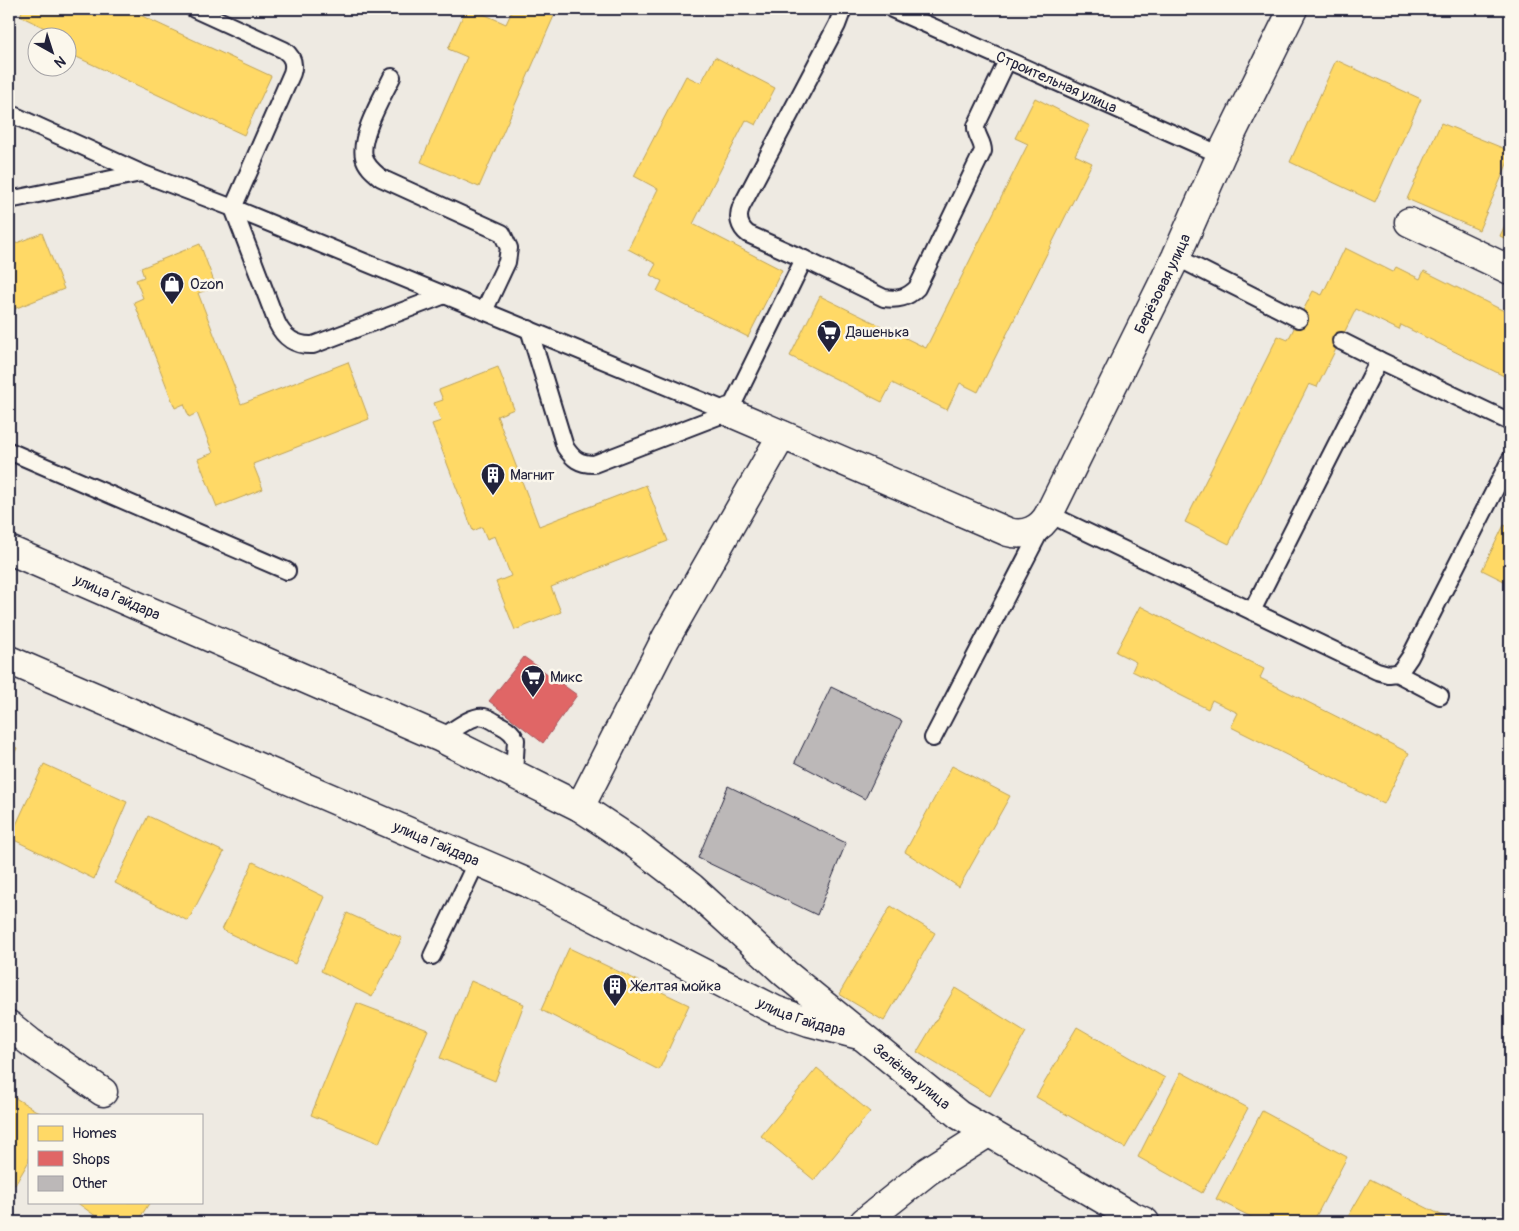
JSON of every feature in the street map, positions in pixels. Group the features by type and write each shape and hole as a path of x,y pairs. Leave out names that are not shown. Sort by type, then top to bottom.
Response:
{"street":[{"name":"Берёзовая улица","path":"1008,532 1023,533 1031,531 1045,521 1049,514 1176,257 1221,155 1293,9"},
{"path":"1409,222 1510,270"},
{"path":"729,412 1008,532"},
{"path":"580,808 666,638 782,435"},
{"name":"улица Гайдара","path":"9,550 441,738 580,808"},
{"name":"улица Гайдара","path":"9,660 528,882 775,1010 809,1022 859,1035"},
{"name":"Зелёная улица","path":"580,808 630,840 691,887 786,974 959,1115 1145,1222"},
{"path":"9,1025 30,1042 103,1092"},
{"path":"864,1222 928,1171 988,1133"}],"lane":[{"path":"194,9 284,50 291,56 293,61 292,73 233,208 282,333 296,343 313,345 444,295"},
{"path":"843,9 837,25 741,207 739,222 748,234 884,298 903,298 911,295 917,288 982,154 983,147 976,133 976,126 1007,61"},
{"name":"Строительная улица","path":"892,9 1221,155"},
{"path":"392,76 364,136 364,157 369,168 381,178 502,233 507,240 509,248 507,262 484,311"},
{"path":"9,113 142,173 233,208 729,412"},
{"path":"9,200 142,173"},
{"path":"1176,257 1299,319"},
{"path":"529,329 565,447 575,460 581,463 594,464 602,462 729,412 804,259"},
{"path":"1340,340 1510,422"},
{"path":"1252,611 1379,360"},
{"path":"9,451 288,571"},
{"path":"1396,674 1410,657 1510,460"},
{"path":"933,738 1049,514 1377,671 1396,674 1440,696"},
{"path":"1008,532 1034,543"},
{"path":"441,738 472,718 480,716 488,718 507,728 516,740 514,774"},
{"path":"432,956 477,861"}],"building: Homes":[{"path":"23,9 127,9 271,76 244,135 78,58 78,28 45,28 20,16"},
{"path":"466,9 472,9 506,24 513,9 537,9 554,16 479,187 421,162 467,57 448,49"},
{"path":"715,57 775,88 756,125 746,120 693,224 782,270 748,337 657,291 662,281 650,275 656,264 628,249 658,189 634,176 686,76 701,83"},
{"path":"1336,60 1421,99 1375,202 1290,162"},
{"path":"1035,98 1090,126 1075,155 1092,163 978,392 960,383 947,410 892,383 882,402 790,356 820,296 926,348 1028,144 1015,138"},
{"path":"1441,123 1510,151 1510,157 1479,230 1407,199"},
{"path":"1510,214 1510,241 1500,236"},
{"path":"42,233 64,289 9,311 9,246"},
{"path":"200,244 216,287 198,293 241,404 348,362 369,419 253,464 263,489 217,507 198,459 213,453 197,413 189,417 184,404 175,408 134,302 143,298 136,280 144,277 141,268"},
{"path":"1345,248 1393,272 1396,267 1420,279 1424,271 1510,314 1510,379 1401,325 1399,330 1356,309 1317,387 1309,384 1229,544 1185,522 1278,336 1288,340 1313,291 1322,295"},
{"name":"Магнит","path":"498,367 514,409 497,416 539,526 646,485 668,541 551,587 561,612 515,630 496,582 511,576 495,536 487,539 482,527 473,531 432,424 441,421 434,403 443,400 439,390"},
{"path":"1504,525 1510,528 1510,584 1482,570"},
{"path":"1140,606 1264,669 1260,678 1409,753 1384,804 1231,727 1238,713 1212,700 1208,709 1132,671 1136,662 1116,652"},
{"path":"9,744 17,748 9,765"},
{"path":"44,764 127,802 94,879 10,838"},
{"path":"952,766 1010,796 959,887 905,852"},
{"path":"148,816 224,852 188,921 115,883"},
{"path":"253,862 325,897 295,964 222,930"},
{"path":"891,906 935,933 884,1021 839,994"},
{"path":"347,913 402,938 372,997 321,971"},
{"name":"Желтая мойка","path":"569,948 689,1005 659,1070 541,1010"},
{"path":"471,981 524,1004 495,1081 440,1058"},
{"path":"955,988 1026,1032 990,1096 917,1052"},
{"path":"357,1003 428,1030 379,1143 311,1115"},
{"path":"1077,1027 1165,1078 1125,1148 1036,1097"},
{"path":"817,1068 870,1112 814,1180 761,1136"},
{"path":"1181,1072 1248,1108 1202,1193 1138,1157"},
{"path":"9,1094 41,1114 28,1114 28,1163 15,1185 9,1181"},
{"path":"1262,1111 1347,1157 1313,1222 1261,1222 1216,1199"},
{"path":"1370,1179 1447,1218 1445,1222 1345,1222"},
{"path":"79,1204 149,1204 137,1222 104,1222"},
{"path":"1463,1217 1474,1222 1460,1222"}],"building: Shops":[{"name":"Микс","path":"524,657 577,695 543,743 489,701"}],"building: Other":[{"path":"831,687 902,721 865,799 795,762"},
{"path":"728,786 846,843 817,915 698,858"}],"place":[{"name":"Ozon","path":"172,305"},
{"name":"Дашенька","path":"829,353"},
{"name":"Магнит","path":"493,496"},
{"name":"Микс","path":"533,698"},
{"name":"Желтая мойка","path":"615,1007"}]}
